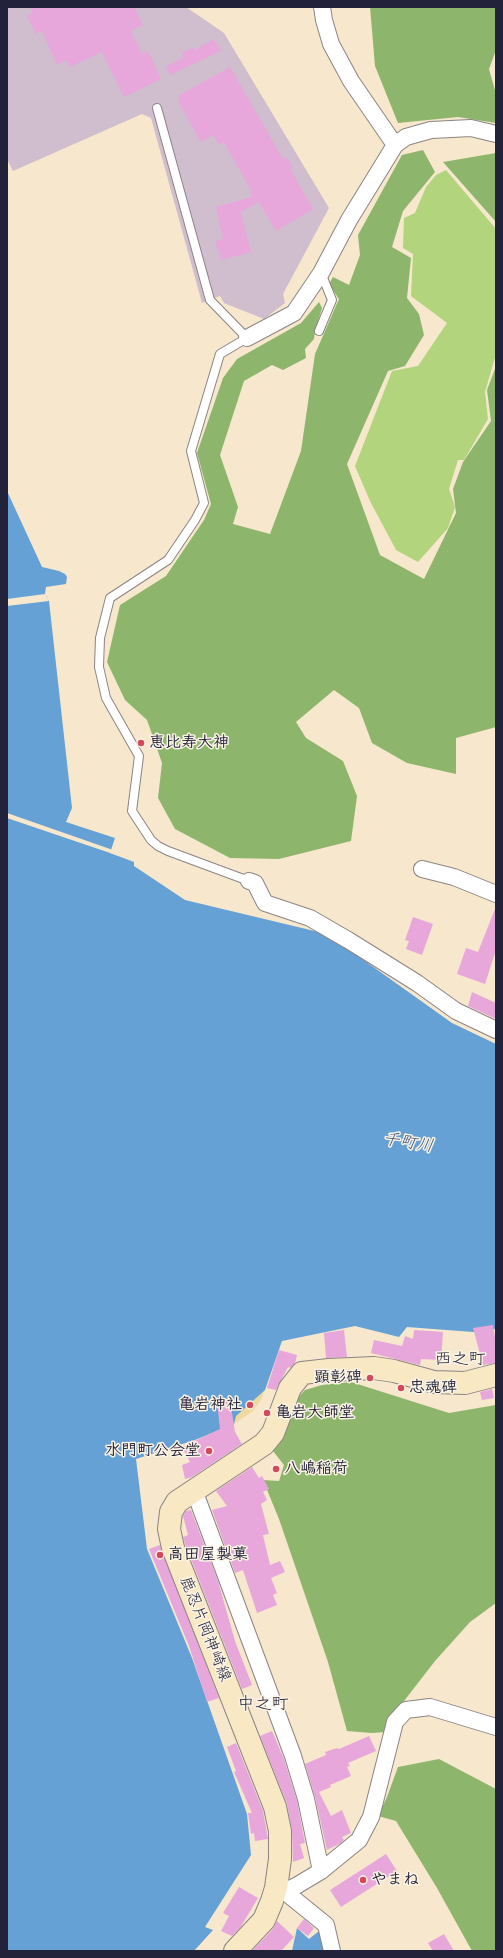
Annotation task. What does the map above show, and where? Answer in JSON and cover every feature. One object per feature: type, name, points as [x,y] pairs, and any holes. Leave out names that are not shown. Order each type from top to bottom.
[{"type":"main road","name":"鹿忍片岡神崎線","points":[[235,1951],[264,1920],[282,1889],[280,1830],[276,1807],[173,1548],[169,1529],[171,1512],[177,1502],[256,1451],[264,1444],[273,1433],[290,1388],[302,1374],[329,1370],[374,1368],[394,1371],[434,1382],[465,1383],[496,1375]]},
{"type":"street","points":[[322,7],[331,44],[351,81],[395,145]]},
{"type":"street","points":[[247,338],[294,313],[321,274],[349,220],[395,145],[406,137],[431,130],[471,128],[496,134]]},
{"type":"street","points":[[422,869],[454,876],[496,894]]},
{"type":"street","points":[[249,881],[256,883],[265,903],[310,918],[348,940],[456,1011],[496,1030]]},
{"type":"street","points":[[194,1490],[293,1756],[306,1799],[321,1872]]},
{"type":"street","points":[[332,1951],[326,1926],[282,1889],[321,1872],[359,1840],[370,1817],[395,1722],[406,1710],[430,1707],[496,1727]]},
{"type":"lane","points":[[157,108],[210,300],[247,338],[220,354],[191,451],[204,503],[195,520],[168,560],[110,598],[100,638],[98,667],[106,698],[140,756],[132,811],[151,840],[158,846],[168,851],[249,881]]},
{"type":"lane","points":[[319,331],[332,300],[321,274]]},
{"type":"shaded area","points":[[7,7],[186,7],[224,33],[329,208],[283,294],[285,303],[264,319],[224,303],[220,296],[202,303],[151,118],[142,114],[13,171],[7,159]]},
{"type":"green space","points":[[370,7],[496,7],[496,50],[489,69],[496,94],[496,123],[458,117],[398,123],[375,66]]},
{"type":"green space","points":[[423,150],[435,172],[403,211],[392,247],[411,258],[407,298],[419,314],[424,335],[405,366],[388,371],[347,464],[380,555],[424,579],[456,513],[453,489],[463,462],[491,421],[487,390],[496,366],[496,727],[456,738],[456,774],[407,763],[372,743],[359,708],[334,690],[296,722],[306,738],[343,761],[357,796],[351,841],[279,859],[230,858],[175,829],[158,798],[162,763],[147,720],[125,700],[107,662],[120,605],[166,576],[204,520],[211,504],[197,453],[223,378],[237,359],[301,323],[319,302],[322,308],[314,339],[305,349],[306,358],[283,370],[272,365],[244,381],[220,455],[238,507],[233,524],[270,534],[301,451],[315,354],[339,299],[329,284],[333,277],[349,285],[360,255],[358,235],[402,155]]},
{"type":"green space","points":[[496,153],[496,222],[443,162]]},
{"type":"green space","points":[[446,170],[496,229],[496,354],[485,392],[488,419],[464,460],[458,460],[449,489],[455,507],[448,528],[418,562],[396,550],[370,501],[355,466],[392,371],[418,366],[447,323],[411,296],[413,254],[403,248],[404,218],[415,213],[426,187],[436,175]]},
{"type":"green space","points":[[351,1382],[449,1413],[496,1405],[496,1603],[470,1622],[435,1661],[387,1723],[386,1732],[372,1733],[347,1731],[328,1662],[279,1519],[263,1480],[279,1481],[284,1465],[273,1451],[289,1407],[305,1390],[322,1385]]},
{"type":"green space","points":[[439,1759],[496,1789],[496,1951],[472,1951],[437,1888],[396,1821],[378,1816],[398,1767]]},
{"type":"sand","points":[[266,1386],[261,1400],[253,1411],[234,1424],[212,1432],[213,1420]]},
{"type":"water","name":"千町川","points":[[7,491],[42,567],[59,571],[67,577],[66,584],[46,587],[45,594],[49,601],[72,808],[66,822],[115,838],[110,853],[134,862],[134,866],[185,900],[327,934],[452,1023],[496,1044],[496,1329],[473,1332],[407,1327],[399,1337],[355,1326],[282,1341],[265,1390],[236,1416],[234,1424],[195,1440],[136,1459],[147,1549],[192,1658],[247,1814],[251,1855],[205,1927],[213,1930],[194,1951],[7,1951]]},
{"type":"water","points":[[297,1928],[309,1939],[319,1931],[324,1951],[292,1951]]},
{"type":"pier","points":[[45,594],[49,601],[7,606],[7,599]]},
{"type":"pier","points":[[7,813],[113,850],[112,852],[120,854],[119,856],[7,818]]},
{"type":"building","points":[[30,7],[134,7],[143,25],[131,31],[142,54],[148,51],[161,79],[124,97],[102,52],[70,67],[67,60],[57,65],[42,31],[36,34],[27,16],[33,13]]},
{"type":"building","points":[[214,39],[221,51],[170,75],[166,67],[184,57],[182,53],[193,47],[195,50]]},
{"type":"building","points":[[230,67],[283,159],[287,157],[293,168],[290,169],[313,209],[276,231],[259,202],[241,212],[251,252],[221,260],[215,241],[223,239],[216,207],[252,197],[250,193],[252,192],[224,142],[219,145],[213,135],[201,142],[178,101],[180,99],[178,96]]},
{"type":"building","points":[[495,909],[496,950],[485,984],[457,974],[466,948],[478,952]]},
{"type":"building","points":[[413,917],[433,924],[422,955],[406,949],[409,941],[405,940]]},
{"type":"building","points":[[472,992],[496,1003],[496,1019],[468,1006]]},
{"type":"building","points":[[493,1325],[496,1344],[496,1363],[483,1365],[473,1328]]},
{"type":"building","points":[[344,1330],[347,1357],[326,1358],[324,1333]]},
{"type":"building","points":[[414,1330],[443,1332],[441,1360],[421,1359],[420,1365],[371,1353],[374,1340],[402,1346],[405,1336],[413,1339]]},
{"type":"building","points":[[279,1350],[297,1355],[295,1364],[290,1368],[288,1367],[276,1390],[267,1388]]},
{"type":"building","points":[[492,1389],[494,1398],[482,1400],[480,1392]]},
{"type":"building","points":[[230,1400],[235,1432],[242,1444],[192,1477],[185,1479],[182,1465],[190,1462],[182,1447],[220,1429],[217,1402]]},
{"type":"building","points":[[252,1467],[259,1478],[262,1476],[269,1489],[263,1492],[267,1500],[261,1504],[269,1534],[263,1535],[270,1565],[280,1561],[285,1572],[271,1578],[277,1593],[273,1595],[277,1605],[257,1613],[243,1570],[235,1573],[212,1510],[227,1506],[216,1491]]},
{"type":"building","points":[[191,1510],[218,1581],[235,1641],[252,1685],[242,1689],[183,1537],[188,1535],[183,1516],[186,1511]]},
{"type":"building","points":[[160,1545],[219,1698],[207,1702],[189,1646],[149,1549]]},
{"type":"building","points":[[272,1731],[284,1759],[297,1801],[305,1843],[300,1844],[304,1858],[293,1862],[292,1831],[287,1804],[260,1736]]},
{"type":"building","points":[[369,1736],[376,1751],[348,1763],[350,1766],[347,1767],[351,1776],[330,1785],[331,1787],[319,1792],[331,1816],[342,1810],[351,1833],[342,1837],[344,1840],[341,1843],[327,1850],[315,1797],[305,1764],[326,1755],[325,1752],[337,1748],[339,1749]]},
{"type":"building","points":[[236,1743],[263,1811],[268,1839],[255,1841],[254,1833],[251,1834],[248,1813],[252,1813],[234,1772],[236,1771],[227,1747]]},
{"type":"building","name":"やまね","points":[[386,1854],[397,1871],[341,1907],[330,1890]]},
{"type":"building","points":[[239,1887],[258,1898],[240,1928],[232,1936],[221,1931],[229,1916],[223,1913]]},
{"type":"building","points":[[304,1919],[314,1928],[308,1936],[297,1928]]},
{"type":"building","points":[[277,1921],[294,1937],[281,1951],[252,1951],[273,1929]]},
{"type":"building","points":[[444,1934],[454,1951],[433,1951],[428,1943]]},
{"type":"place","name":"恵比寿大神","points":[[141,743]]},
{"type":"place","name":"顕彰碑","points":[[370,1378]]},
{"type":"place","name":"忠魂碑","points":[[401,1388]]},
{"type":"place","name":"亀岩神社","points":[[250,1405]]},
{"type":"place","name":"亀岩大師堂","points":[[267,1413]]},
{"type":"place","name":"水門町公会堂","points":[[209,1451]]},
{"type":"place","name":"八嶋稲荷","points":[[276,1469]]},
{"type":"place","name":"高田屋製菓","points":[[160,1555]]},
{"type":"place","name":"やまね","points":[[363,1880]]},
{"type":"district","name":"西之町","points":[[460,1360]]},
{"type":"district","name":"中之町","points":[[263,1705]]}]
